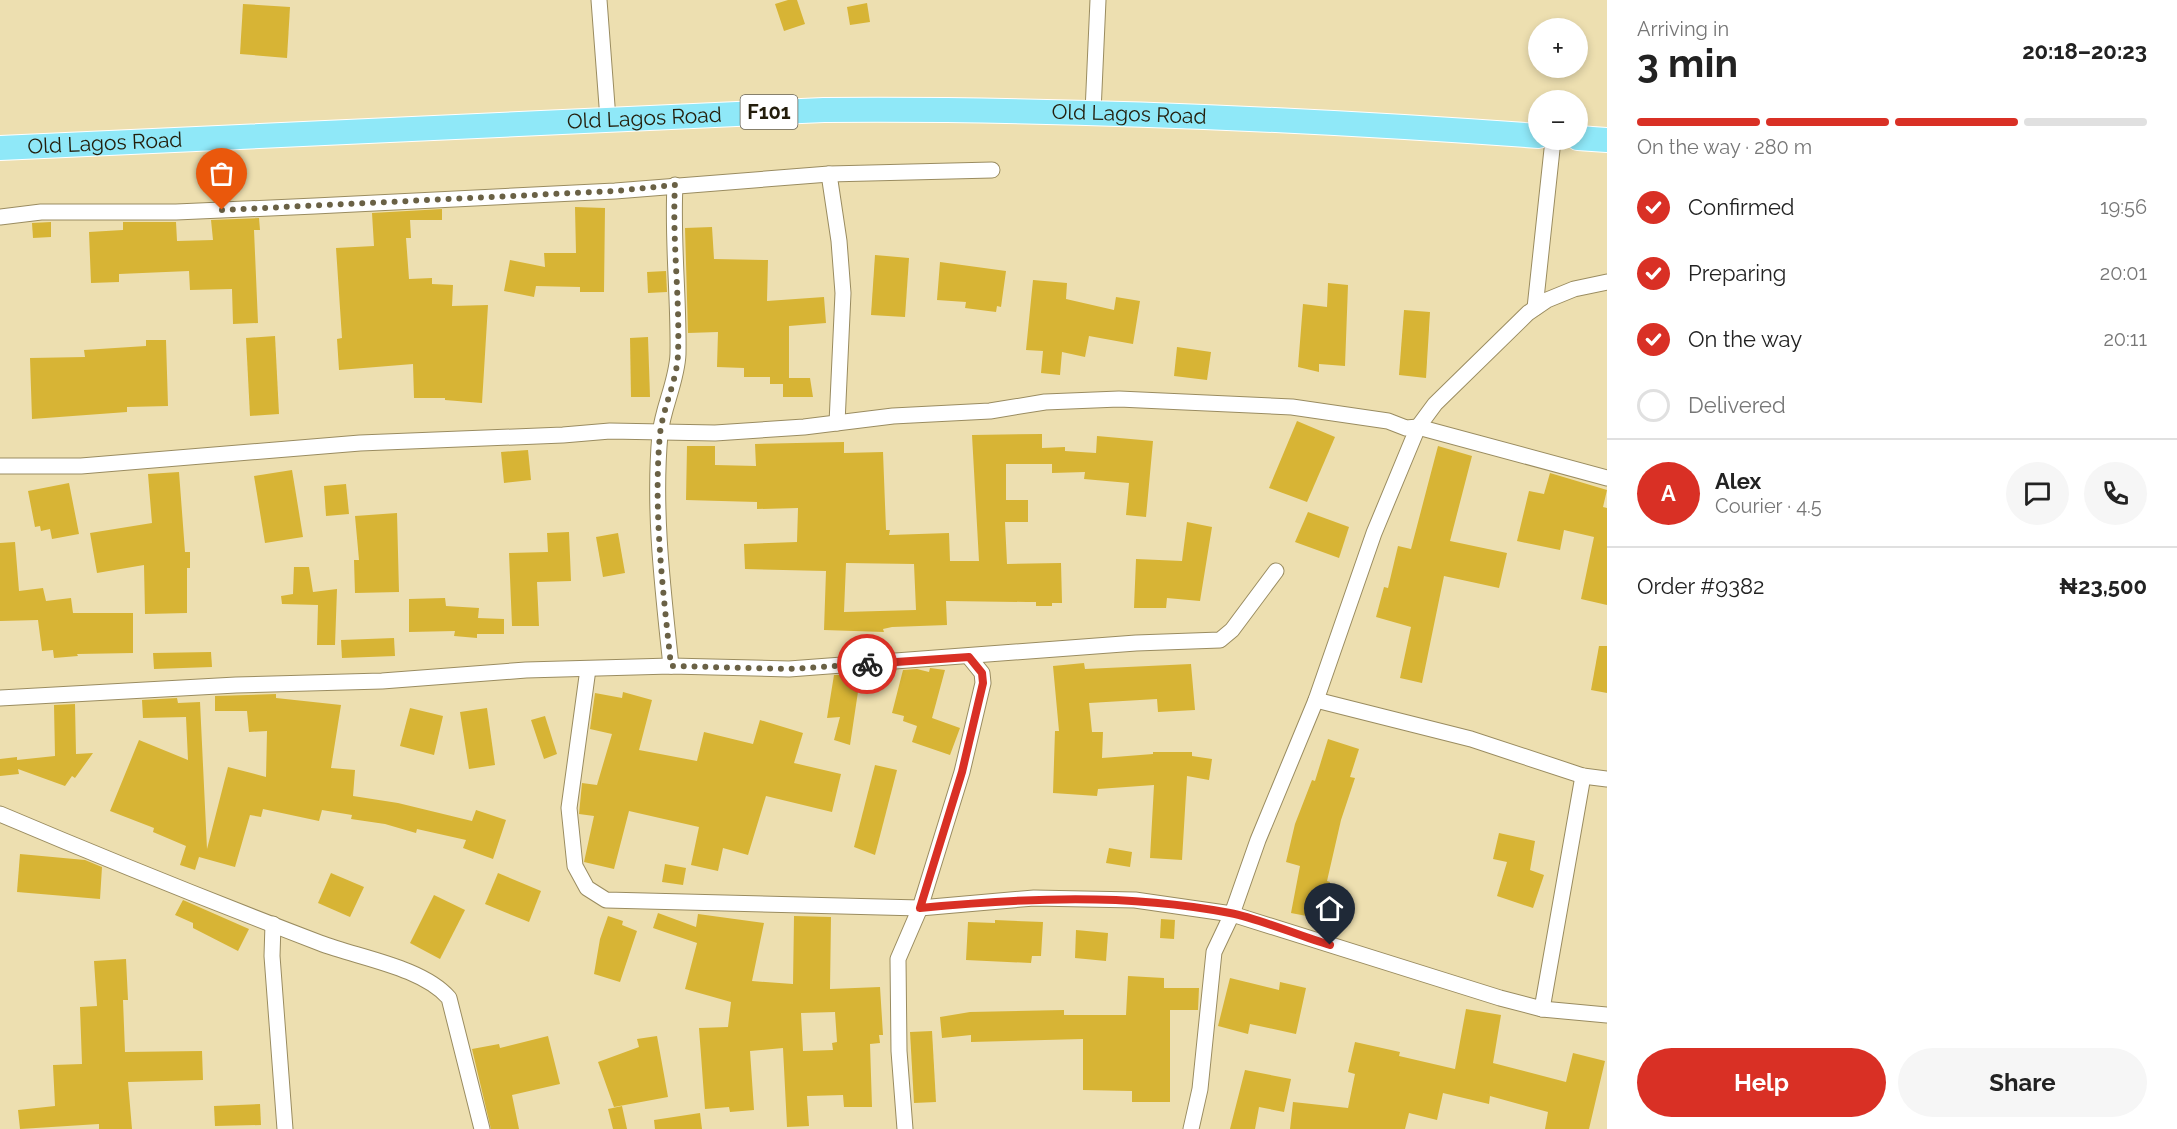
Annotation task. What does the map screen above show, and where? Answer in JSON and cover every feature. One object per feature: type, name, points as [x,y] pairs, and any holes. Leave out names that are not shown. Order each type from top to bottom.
[{"type":"main road","name":"Old Lagos Road","points":[[0,148],[824,110],[1221,115],[1528,134]]},
{"type":"main road","points":[[1588,139],[1607,140]]},
{"type":"street","points":[[599,0],[608,119]]},
{"type":"street","points":[[1093,112],[1098,0]]},
{"type":"street","points":[[1536,308],[1552,150]]},
{"type":"street","points":[[0,217],[41,212],[176,212],[303,207],[615,191],[829,174],[992,170]]},
{"type":"street","points":[[829,174],[839,241],[843,293],[837,423]]},
{"type":"street","points":[[671,666],[662,580],[658,497],[660,433],[678,358],[673,226],[675,185]]},
{"type":"street","points":[[1191,1129],[1205,1049],[1214,952],[1232,914],[1258,840],[1316,700],[1374,533],[1418,427],[1435,404],[1481,357],[1536,308],[1547,300],[1574,289],[1607,282]]},
{"type":"street","points":[[0,466],[81,466],[360,443],[562,435],[610,430],[715,433],[893,416],[990,411],[1045,402],[1119,399],[1292,407],[1388,421],[1406,429],[1418,427],[1607,478]]},
{"type":"street","points":[[0,698],[588,669],[671,666],[789,669],[1136,643],[1220,640],[1232,630],[1276,571]]},
{"type":"street","points":[[905,1129],[899,1051],[898,958],[920,908],[962,772],[983,683],[982,673],[969,657]]},
{"type":"street","points":[[588,669],[569,808],[575,866],[587,888],[606,900],[762,902],[920,908],[1034,898],[1135,900],[1232,914],[1286,933],[1542,1009],[1607,1015]]},
{"type":"street","points":[[1316,700],[1471,739],[1583,776],[1607,779]]},
{"type":"street","points":[[1542,1009],[1583,776]]},
{"type":"street","points":[[0,814],[322,944],[418,976],[439,987],[449,998],[482,1129]]},
{"type":"street","points":[[273,924],[272,956],[285,1129]]},
{"type":"building","points":[[797,0],[805,24],[784,31],[775,4]]},
{"type":"building","points":[[867,3],[870,22],[850,25],[847,7]]},
{"type":"building","points":[[243,4],[290,7],[287,58],[240,54]]},
{"type":"building","points":[[575,207],[605,208],[604,292],[580,292],[580,287],[536,286],[534,297],[504,291],[510,260],[545,267],[544,253],[576,253]]},
{"type":"building","points":[[442,209],[442,220],[410,220],[411,238],[406,238],[409,279],[432,278],[432,284],[453,285],[452,306],[488,305],[482,403],[445,400],[445,398],[414,398],[413,364],[339,370],[337,339],[342,338],[336,248],[374,246],[372,213]]},
{"type":"building","points":[[259,218],[260,230],[254,230],[258,323],[233,324],[232,289],[190,290],[189,271],[119,274],[119,282],[91,283],[89,232],[123,230],[123,222],[176,222],[177,241],[213,240],[211,220]]},
{"type":"building","points":[[51,222],[51,237],[33,238],[32,223]]},
{"type":"building","points":[[712,227],[714,259],[768,260],[767,301],[824,297],[826,323],[789,326],[789,378],[810,378],[813,397],[783,397],[783,384],[770,384],[770,377],[744,377],[744,368],[717,367],[718,332],[688,333],[685,228]]},
{"type":"building","points":[[875,255],[909,258],[905,317],[871,315]]},
{"type":"building","points":[[940,262],[1006,271],[1001,307],[997,306],[996,312],[965,308],[966,302],[937,300]]},
{"type":"building","points":[[666,271],[667,292],[648,293],[647,272]]},
{"type":"building","points":[[1033,280],[1067,283],[1066,299],[1114,310],[1116,297],[1140,301],[1133,344],[1089,336],[1085,357],[1062,352],[1060,375],[1041,373],[1043,351],[1026,350]]},
{"type":"building","points":[[1328,283],[1348,285],[1345,366],[1319,364],[1319,372],[1298,367],[1303,304],[1327,307]]},
{"type":"building","points":[[1404,310],[1430,312],[1426,378],[1399,375]]},
{"type":"building","points":[[275,336],[279,414],[250,416],[246,338]]},
{"type":"building","points":[[648,337],[650,397],[631,397],[630,338]]},
{"type":"building","points":[[146,340],[166,340],[168,406],[127,407],[127,412],[32,419],[30,358],[85,357],[84,350],[146,346]]},
{"type":"building","points":[[1177,347],[1211,352],[1207,380],[1174,376]]},
{"type":"building","points":[[1297,421],[1335,437],[1307,502],[1269,488]]},
{"type":"building","points":[[1042,434],[1042,448],[1065,447],[1065,451],[1096,453],[1097,436],[1153,441],[1146,517],[1126,515],[1129,483],[1084,479],[1085,472],[1052,473],[1052,464],[1006,464],[1006,500],[1028,500],[1028,522],[1005,522],[1007,564],[1061,563],[1062,603],[1052,603],[1052,606],[1036,606],[1036,602],[946,601],[947,625],[892,627],[883,629],[884,632],[824,630],[826,571],[745,569],[744,544],[797,542],[798,508],[757,509],[757,502],[686,500],[687,446],[715,446],[715,465],[756,466],[755,444],[844,442],[844,453],[883,452],[886,530],[890,530],[889,535],[949,533],[950,561],[979,561],[972,435]],"holes":[[[846,563],[914,564],[916,610],[844,612]]]},
{"type":"building","points":[[1438,446],[1472,456],[1450,541],[1507,553],[1499,588],[1444,576],[1422,683],[1400,678],[1411,627],[1376,617],[1384,587],[1388,588],[1398,546],[1411,549]]},
{"type":"building","points":[[528,450],[531,480],[504,483],[501,452]]},
{"type":"building","points":[[292,470],[303,537],[265,543],[254,476]]},
{"type":"building","points":[[179,472],[185,552],[190,552],[190,568],[187,568],[187,613],[145,614],[144,565],[97,573],[90,533],[152,523],[148,474]]},
{"type":"building","points":[[1550,473],[1607,490],[1603,507],[1607,508],[1607,605],[1581,599],[1594,537],[1564,530],[1560,550],[1517,541],[1529,491],[1544,494]]},
{"type":"building","points":[[69,483],[79,534],[52,539],[50,529],[41,531],[40,526],[35,527],[28,491]]},
{"type":"building","points":[[346,484],[349,514],[326,516],[324,486]]},
{"type":"building","points":[[1308,512],[1349,527],[1339,558],[1295,542]]},
{"type":"building","points":[[397,513],[399,592],[355,593],[354,560],[359,560],[355,516]]},
{"type":"building","points":[[1187,522],[1212,527],[1200,601],[1167,598],[1166,608],[1134,608],[1136,559],[1182,561]]},
{"type":"building","points":[[569,532],[571,581],[537,582],[539,626],[512,626],[509,553],[548,552],[547,533]]},
{"type":"building","points":[[618,533],[625,573],[603,577],[596,537]]},
{"type":"building","points":[[15,542],[19,591],[43,588],[46,601],[71,598],[73,613],[133,613],[133,653],[77,654],[78,656],[54,658],[53,650],[42,651],[38,620],[0,621],[0,543]]},
{"type":"building","points":[[294,567],[309,567],[313,592],[337,589],[335,645],[317,645],[318,605],[282,604],[281,596],[293,594]]},
{"type":"building","points":[[445,598],[446,606],[479,608],[478,618],[504,619],[504,634],[477,634],[477,638],[454,636],[455,631],[409,632],[409,599]]},
{"type":"building","points":[[394,638],[395,656],[342,658],[341,640]]},
{"type":"building","points":[[1599,646],[1607,646],[1607,693],[1591,690]]},
{"type":"building","points":[[211,652],[212,667],[154,669],[153,653]]},
{"type":"building","points":[[1084,663],[1085,669],[1191,664],[1195,710],[1158,712],[1157,699],[1089,703],[1092,732],[1103,732],[1102,758],[1153,754],[1153,752],[1192,752],[1192,756],[1212,759],[1209,780],[1187,776],[1182,860],[1150,858],[1154,785],[1098,789],[1097,796],[1053,793],[1055,731],[1059,731],[1053,666]]},
{"type":"building","points":[[930,668],[945,670],[932,718],[960,728],[950,755],[912,742],[917,726],[903,721],[904,716],[892,713],[903,670],[917,669],[929,672]]},
{"type":"building","points":[[834,675],[850,675],[849,684],[859,685],[850,745],[834,740],[840,717],[827,718]]},
{"type":"building","points":[[623,692],[652,700],[639,750],[697,761],[704,732],[753,744],[760,720],[803,733],[794,763],[841,774],[832,812],[766,796],[748,855],[723,848],[718,871],[691,865],[699,827],[629,811],[614,869],[584,862],[594,816],[579,814],[582,783],[597,785],[612,734],[590,729],[595,693],[622,698]]},
{"type":"building","points":[[276,694],[276,698],[341,705],[331,768],[355,770],[353,796],[398,803],[472,821],[476,810],[506,820],[493,859],[463,848],[466,840],[417,829],[416,833],[385,824],[351,819],[352,815],[322,810],[319,821],[263,809],[261,817],[250,815],[235,867],[199,857],[195,870],[180,865],[186,846],[153,832],[154,828],[110,811],[139,740],[188,760],[186,717],[143,718],[142,700],[177,698],[178,703],[200,702],[207,849],[228,767],[266,777],[267,731],[249,732],[247,711],[215,711],[215,696]]},
{"type":"building","points":[[75,704],[76,754],[93,753],[75,778],[72,776],[65,786],[18,769],[19,774],[0,776],[0,759],[17,757],[17,760],[55,756],[54,705]]},
{"type":"building","points":[[410,708],[443,716],[434,755],[400,746]]},
{"type":"building","points":[[487,708],[495,765],[469,769],[460,712]]},
{"type":"building","points":[[545,716],[557,754],[544,759],[531,720]]},
{"type":"building","points":[[1328,739],[1359,749],[1350,777],[1355,778],[1341,820],[1327,881],[1330,882],[1322,919],[1291,913],[1300,866],[1286,862],[1295,824],[1312,780],[1315,781]]},
{"type":"building","points":[[875,765],[897,770],[875,855],[854,847]]},
{"type":"building","points":[[1499,833],[1535,841],[1530,870],[1544,875],[1533,908],[1497,896],[1507,862],[1493,859]]},
{"type":"building","points":[[1109,848],[1132,852],[1130,867],[1106,863]]},
{"type":"building","points":[[20,854],[85,860],[102,867],[100,899],[17,892]]},
{"type":"building","points":[[665,864],[686,868],[683,885],[662,882]]},
{"type":"building","points":[[331,873],[364,887],[350,917],[318,903]]},
{"type":"building","points":[[498,873],[541,891],[529,922],[485,904]]},
{"type":"building","points":[[434,895],[465,910],[440,959],[410,943]]},
{"type":"building","points":[[183,900],[249,929],[238,951],[193,928],[193,923],[175,915]]},
{"type":"building","points":[[658,913],[696,927],[698,914],[764,923],[752,981],[793,984],[794,916],[831,917],[830,989],[880,987],[883,1035],[879,1035],[880,1043],[870,1044],[872,1107],[844,1107],[843,1095],[807,1096],[809,1126],[787,1127],[783,1048],[750,1051],[754,1110],[730,1112],[729,1107],[705,1109],[699,1028],[728,1027],[731,1002],[685,989],[697,943],[653,928]],"holes":[[[835,1012],[837,1042],[832,1043],[833,1050],[803,1051],[801,1013]]]},
{"type":"building","points":[[608,916],[623,921],[622,925],[637,931],[620,982],[594,974],[600,939]]},
{"type":"building","points":[[1161,919],[1175,920],[1174,939],[1160,938]]},
{"type":"building","points":[[995,920],[1043,922],[1041,956],[1032,956],[1031,963],[966,960],[968,922],[995,923]]},
{"type":"building","points":[[1076,930],[1108,933],[1106,961],[1075,958]]},
{"type":"building","points":[[126,959],[128,1000],[123,1000],[125,1052],[202,1051],[203,1080],[128,1082],[132,1129],[99,1129],[99,1124],[20,1129],[18,1110],[55,1106],[53,1065],[82,1064],[80,1007],[97,1006],[94,961]]},
{"type":"building","points":[[1128,976],[1164,978],[1164,988],[1199,988],[1198,1010],[1170,1010],[1170,1102],[1132,1102],[1132,1091],[1083,1090],[1083,1039],[971,1042],[971,1035],[942,1038],[940,1017],[970,1012],[1064,1010],[1064,1015],[1126,1015]]},
{"type":"building","points":[[1230,978],[1279,990],[1280,982],[1306,988],[1296,1034],[1250,1024],[1248,1034],[1218,1026]]},
{"type":"building","points":[[1466,1009],[1501,1015],[1493,1063],[1566,1082],[1573,1053],[1605,1061],[1589,1129],[1545,1129],[1548,1112],[1490,1096],[1489,1104],[1443,1093],[1437,1120],[1409,1113],[1405,1129],[1290,1129],[1293,1102],[1348,1108],[1355,1074],[1348,1072],[1355,1042],[1400,1052],[1399,1056],[1455,1069]]},
{"type":"building","points":[[932,1031],[936,1102],[914,1103],[910,1032]]},
{"type":"building","points":[[548,1036],[560,1084],[512,1095],[519,1129],[491,1129],[472,1049],[499,1044],[500,1048]]},
{"type":"building","points":[[657,1036],[668,1097],[614,1107],[598,1062],[639,1047],[637,1039]]},
{"type":"building","points":[[1245,1070],[1291,1079],[1284,1112],[1259,1107],[1255,1129],[1230,1129]]},
{"type":"building","points":[[260,1104],[261,1125],[215,1126],[214,1106]]},
{"type":"building","points":[[622,1106],[627,1129],[613,1129],[608,1109]]},
{"type":"building","points":[[700,1113],[702,1129],[655,1129],[654,1120]]},
{"type":"way so far","points":[[222,210],[615,191],[675,185],[673,226],[678,358],[660,433],[658,497],[662,580],[671,666],[789,669],[867,664]]},
{"type":"route","points":[[867,664],[969,657],[982,673],[983,683],[962,772],[920,908],[1034,898],[1135,900],[1232,914],[1286,933],[1330,945]]}]
